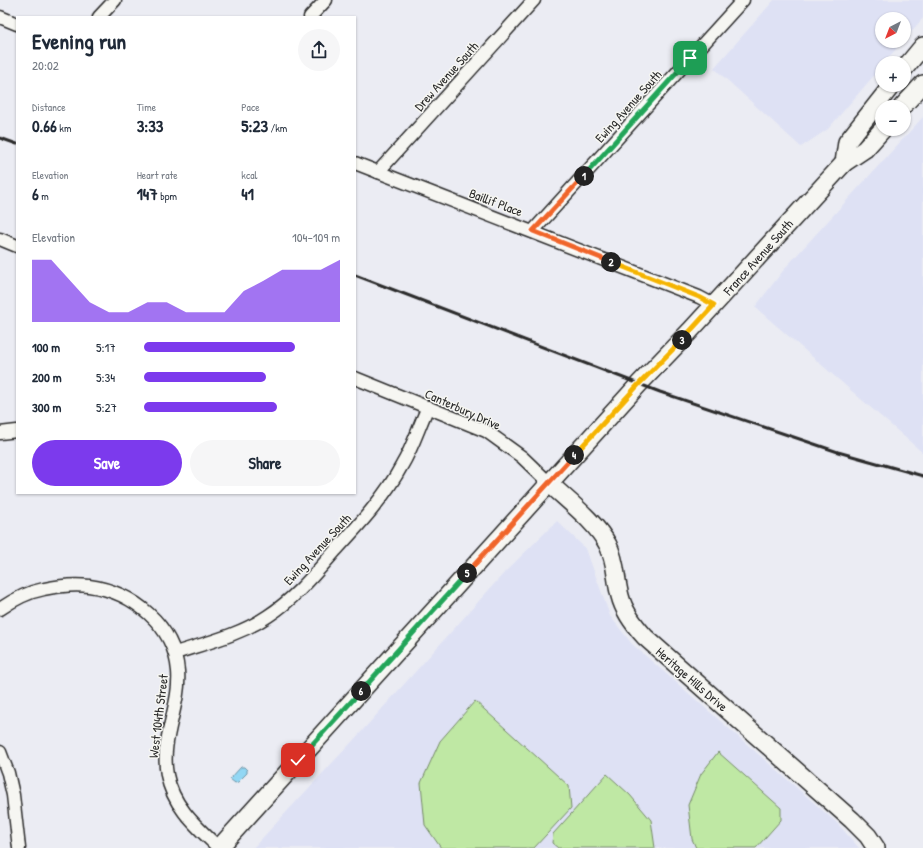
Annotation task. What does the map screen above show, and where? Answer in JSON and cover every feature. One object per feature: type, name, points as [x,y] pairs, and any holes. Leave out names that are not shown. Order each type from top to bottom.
[{"type":"main road","points":[[911,61],[923,46]]},
{"type":"main road","points":[[908,100],[923,84]]},
{"type":"main road","points":[[844,163],[847,142],[886,92]]},
{"type":"main road","name":"France Avenue South","points":[[219,848],[639,384],[714,305],[844,163],[865,149],[877,136]]},
{"type":"main road","name":"Heritage Hills Drive","points":[[549,483],[600,531],[615,563],[620,596],[626,612],[634,625],[645,637],[852,820],[868,836],[876,848]]},
{"type":"street","points":[[100,16],[115,0]]},
{"type":"street","points":[[311,16],[326,0]]},
{"type":"street","name":"Drew Avenue South","points":[[378,172],[534,0]]},
{"type":"street","name":"Ewing Avenue South","points":[[533,231],[743,0]]},
{"type":"street","points":[[0,17],[16,24]]},
{"type":"street","name":"Baillif Place","points":[[356,163],[533,231],[699,297],[714,305]]},
{"type":"street","points":[[0,239],[16,246]]},
{"type":"street","name":"Canterbury Drive","points":[[356,378],[486,431],[522,457],[549,483]]},
{"type":"street","name":"Ewing Avenue South","points":[[175,654],[247,628],[286,603],[303,587],[360,524],[383,495],[403,465],[428,407]]},
{"type":"street","points":[[0,433],[16,431]]},
{"type":"street","name":"West 104th Street","points":[[0,609],[25,595],[43,589],[66,585],[89,586],[112,592],[133,601],[154,618],[166,633],[175,654],[178,672],[177,692],[167,738],[165,758],[167,777],[183,812],[219,848]]},
{"type":"street","points":[[0,752],[8,773],[13,795],[20,848]]},
{"type":"shaded area","points":[[774,0],[923,0],[923,18],[911,32],[911,12],[875,12],[875,48],[897,48],[890,56],[875,56],[875,74],[828,129],[801,147],[714,68]]},
{"type":"shaded area","points":[[923,117],[923,453],[755,307],[786,267],[906,136],[911,136],[911,130]]},
{"type":"shaded area","points":[[557,521],[586,549],[610,616],[632,644],[837,823],[859,848],[253,848],[362,731],[505,572]]},
{"type":"green space","points":[[475,701],[569,786],[571,808],[534,848],[441,848],[425,825],[421,783],[440,741]]},
{"type":"green space","points":[[718,752],[781,808],[781,820],[756,848],[696,848],[692,839],[688,805],[701,774]]},
{"type":"green space","points":[[607,774],[630,795],[651,820],[655,848],[558,848],[552,843],[553,834]]},
{"type":"water","points":[[241,767],[244,767],[247,770],[247,773],[235,783],[230,779]]},
{"type":"railway","points":[[0,138],[16,144]]},
{"type":"railway","points":[[356,275],[660,392],[838,452],[923,476]]},
{"type":"route","points":[[298,760],[639,384],[714,305],[699,297],[533,231],[690,58]]}]
